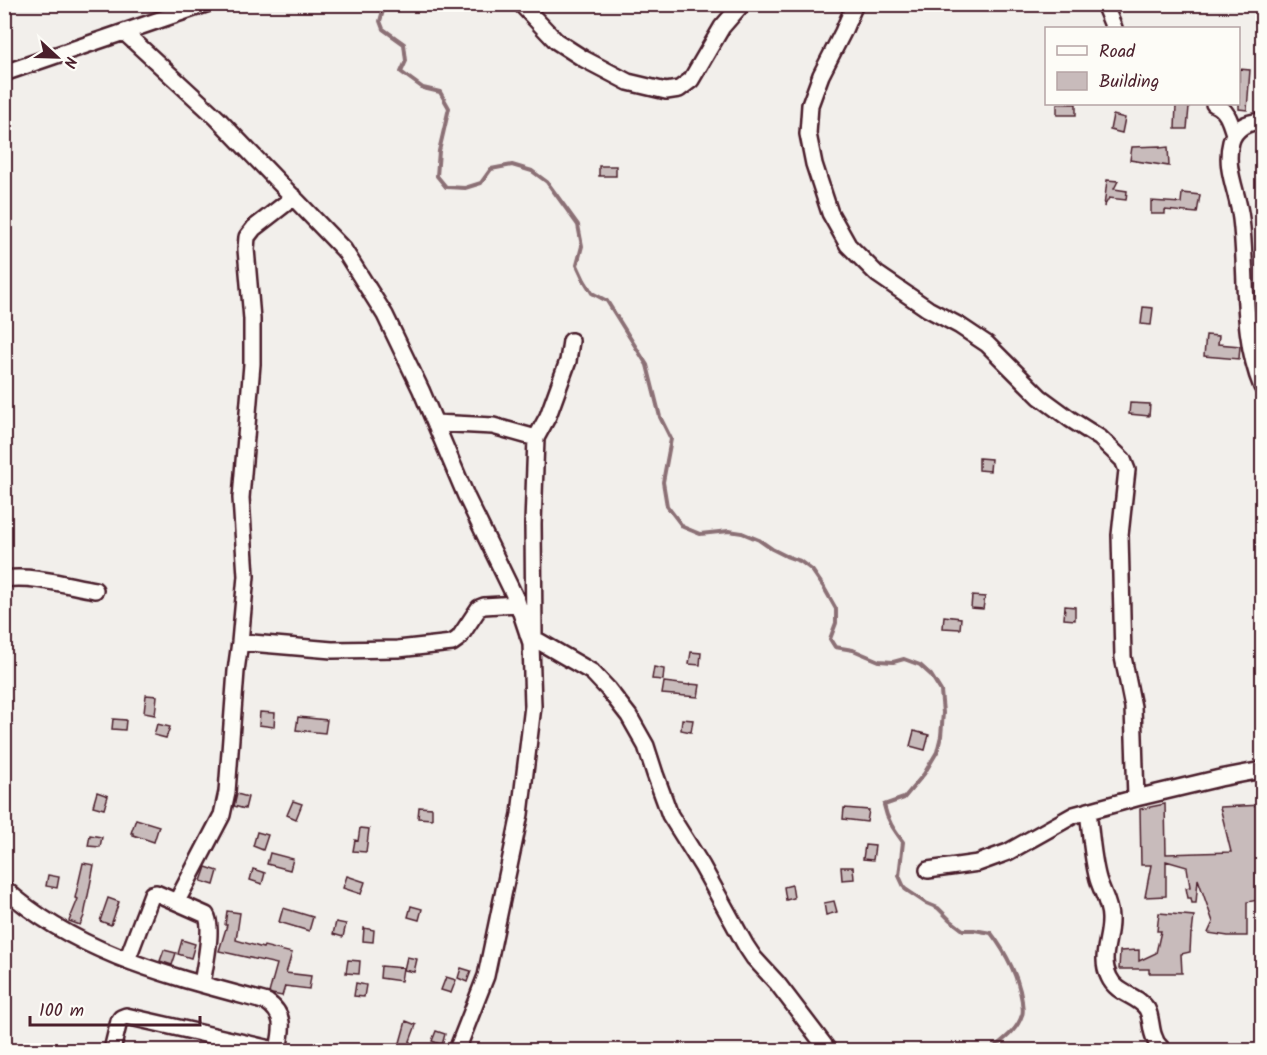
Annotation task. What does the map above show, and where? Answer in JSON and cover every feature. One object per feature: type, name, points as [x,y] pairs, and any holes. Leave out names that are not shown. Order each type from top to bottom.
[{"type":"street","points":[[4,74],[206,4]]},
{"type":"street","points":[[521,4],[556,41],[584,59],[628,82],[666,91],[680,89],[691,80],[722,27],[742,4]]},
{"type":"street","points":[[855,4],[821,75],[810,105],[808,134],[814,164],[830,213],[848,245],[878,274],[928,309],[987,344],[1040,397],[1100,438],[1123,460],[1127,470],[1120,535],[1123,657],[1133,707],[1136,798]]},
{"type":"street","points":[[1104,4],[1114,27]]},
{"type":"street","points":[[125,33],[217,118],[344,250],[385,315],[421,390],[466,496],[518,604],[531,637],[592,672],[630,716],[646,746],[670,814],[746,946],[828,1050]]},
{"type":"street","points":[[1218,105],[1227,113],[1234,134]]},
{"type":"street","points":[[1263,121],[1252,122],[1240,127],[1234,134],[1228,164],[1241,217],[1250,342],[1257,375],[1263,387]]},
{"type":"street","points":[[177,902],[222,815],[227,792],[246,576],[241,498],[252,364],[252,319],[246,249],[248,237],[254,228],[294,197]]},
{"type":"street","points":[[457,1050],[486,976],[520,814],[533,706],[531,637],[536,438],[548,416],[568,361],[571,341]]},
{"type":"street","points":[[435,423],[494,426],[536,438]]},
{"type":"street","points":[[4,579],[36,579],[95,590]]},
{"type":"street","points":[[240,642],[332,650],[398,649],[452,643],[459,638],[479,608],[518,604]]},
{"type":"street","points":[[928,870],[978,863],[1008,852],[1074,815],[1220,778],[1263,770]]},
{"type":"street","points":[[1088,811],[1094,861],[1110,917],[1104,966],[1109,979],[1117,988],[1143,1004],[1148,1010],[1154,1039],[1163,1050]]},
{"type":"street","points":[[4,888],[37,915],[80,940],[166,975],[267,1002],[280,1015],[282,1030],[277,1050],[126,1016],[118,1022],[112,1050]]},
{"type":"street","points":[[127,960],[152,894],[156,892],[206,915],[209,919],[210,929],[202,984]]},
{"type":"building","points":[[1240,69],[1250,70],[1247,110],[1239,109]]},
{"type":"building","points":[[1057,105],[1076,105],[1076,115],[1057,115]]},
{"type":"building","points":[[1176,105],[1189,107],[1187,129],[1175,129]]},
{"type":"building","points":[[1113,115],[1125,118],[1122,133],[1110,130]]},
{"type":"building","points":[[1160,146],[1160,148],[1168,147],[1169,166],[1130,160],[1132,147]]},
{"type":"building","points":[[599,166],[616,166],[616,176],[599,176]]},
{"type":"building","points":[[1107,180],[1118,181],[1114,189],[1127,191],[1126,200],[1109,198],[1104,207]]},
{"type":"building","points":[[1182,193],[1200,195],[1197,213],[1165,210],[1165,214],[1151,214],[1151,201],[1181,203]]},
{"type":"building","points":[[1143,307],[1153,308],[1151,325],[1141,324]]},
{"type":"building","points":[[1206,335],[1219,336],[1218,344],[1240,346],[1239,359],[1204,356]]},
{"type":"building","points":[[1130,403],[1150,404],[1149,416],[1129,414]]},
{"type":"building","points":[[979,458],[991,459],[990,471],[979,470]]},
{"type":"building","points":[[972,596],[985,597],[983,609],[971,608]]},
{"type":"building","points":[[1065,606],[1075,607],[1075,620],[1064,619]]},
{"type":"building","points":[[944,616],[961,618],[960,629],[943,628]]},
{"type":"building","points":[[691,652],[701,653],[700,665],[689,664]]},
{"type":"building","points":[[654,667],[664,669],[663,680],[652,679]]},
{"type":"building","points":[[664,682],[700,685],[698,697],[662,694]]},
{"type":"building","points":[[146,695],[157,696],[155,715],[144,713]]},
{"type":"building","points":[[260,712],[275,713],[274,727],[259,725]]},
{"type":"building","points":[[298,717],[327,720],[325,733],[296,730]]},
{"type":"building","points":[[113,719],[126,720],[125,730],[112,729]]},
{"type":"building","points":[[682,719],[693,720],[691,732],[681,730]]},
{"type":"building","points":[[157,724],[170,727],[166,738],[154,735]]},
{"type":"building","points":[[914,731],[929,735],[925,750],[910,746]]},
{"type":"building","points":[[97,792],[108,796],[104,809],[93,806]]},
{"type":"building","points":[[237,794],[248,797],[245,809],[234,806]]},
{"type":"building","points":[[293,801],[302,804],[296,819],[287,815]]},
{"type":"building","points":[[1165,804],[1166,854],[1231,852],[1220,807],[1263,805],[1263,899],[1247,902],[1247,936],[1208,933],[1213,922],[1198,879],[1196,903],[1192,903],[1191,898],[1188,898],[1186,888],[1190,887],[1187,867],[1166,861],[1166,896],[1145,897],[1151,865],[1141,865],[1140,809]]},
{"type":"building","points":[[419,807],[432,808],[432,819],[418,818]]},
{"type":"building","points":[[844,808],[869,810],[867,822],[843,819]]},
{"type":"building","points":[[136,819],[159,826],[154,842],[131,833]]},
{"type":"building","points":[[360,828],[369,829],[366,852],[353,851],[355,840],[358,841]]},
{"type":"building","points":[[257,832],[268,835],[263,850],[253,846]]},
{"type":"building","points":[[90,835],[102,837],[100,847],[88,846]]},
{"type":"building","points":[[865,845],[875,846],[873,860],[863,859]]},
{"type":"building","points":[[270,853],[293,859],[290,870],[267,864]]},
{"type":"building","points":[[83,863],[94,865],[84,916],[80,925],[69,921],[78,899],[75,898]]},
{"type":"building","points":[[206,867],[218,871],[214,885],[201,881]]},
{"type":"building","points":[[841,867],[853,867],[854,879],[842,880]]},
{"type":"building","points":[[253,869],[265,873],[262,884],[250,880]]},
{"type":"building","points":[[48,875],[59,877],[57,888],[46,886]]},
{"type":"building","points":[[347,876],[365,882],[361,894],[343,888]]},
{"type":"building","points":[[792,885],[794,898],[786,900],[784,887]]},
{"type":"building","points":[[108,898],[119,902],[111,925],[100,921]]},
{"type":"building","points":[[834,901],[837,912],[826,915],[824,903]]},
{"type":"building","points":[[411,906],[422,909],[419,920],[408,917]]},
{"type":"building","points":[[283,908],[313,917],[309,931],[279,922]]},
{"type":"building","points":[[227,911],[240,913],[236,940],[292,953],[286,973],[311,976],[309,989],[285,986],[282,996],[269,993],[277,964],[219,951],[227,925],[225,925]]},
{"type":"building","points":[[1159,913],[1194,916],[1190,952],[1181,954],[1182,973],[1149,973],[1149,969],[1119,969],[1120,951],[1139,950],[1139,961],[1156,953],[1161,931],[1157,931]]},
{"type":"building","points":[[336,922],[346,924],[343,937],[333,934]]},
{"type":"building","points":[[364,928],[374,930],[373,942],[363,941]]},
{"type":"building","points":[[182,940],[195,944],[191,958],[178,954]]},
{"type":"building","points":[[164,950],[176,953],[172,965],[160,961]]},
{"type":"building","points":[[407,957],[417,959],[414,972],[404,970]]},
{"type":"building","points":[[348,960],[360,961],[359,974],[346,973]]},
{"type":"building","points":[[381,966],[403,968],[401,981],[380,978]]},
{"type":"building","points":[[461,968],[471,971],[467,982],[458,978]]},
{"type":"building","points":[[446,977],[456,980],[451,993],[441,990]]},
{"type":"building","points":[[356,983],[366,985],[364,997],[354,996]]},
{"type":"building","points":[[406,1021],[416,1025],[408,1050],[398,1050]]},
{"type":"building","points":[[436,1031],[445,1034],[442,1045],[432,1041]]},
{"type":"waterway","points":[[385,4],[380,21],[383,29],[404,44],[406,61],[401,72],[423,88],[440,92],[449,108],[439,151],[437,176],[446,187],[465,188],[481,183],[491,169],[512,165],[532,171],[547,182],[578,225],[582,246],[577,265],[584,280],[592,293],[607,301],[647,365],[660,417],[671,439],[663,482],[667,506],[683,527],[700,534],[729,531],[742,533],[800,561],[812,570],[836,609],[836,623],[830,639],[835,647],[853,650],[879,661],[893,662],[904,659],[920,665],[931,675],[941,691],[943,713],[937,752],[924,774],[904,798],[884,805],[891,825],[903,842],[899,876],[905,889],[938,908],[963,930],[991,933],[1011,965],[1018,982],[1023,1013],[1013,1030],[991,1050]]}]
